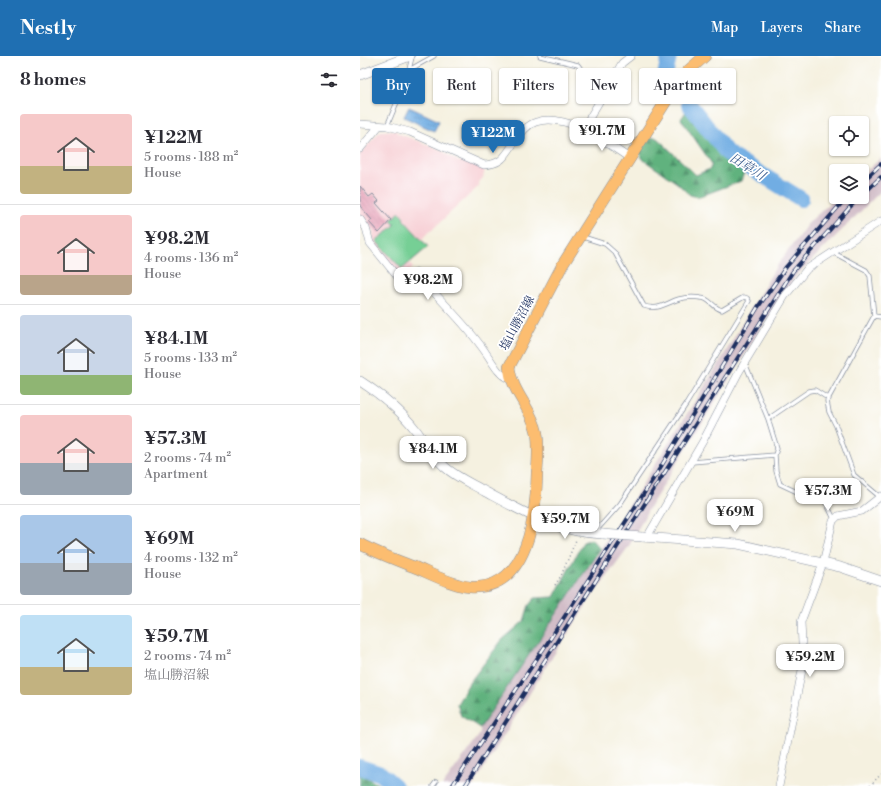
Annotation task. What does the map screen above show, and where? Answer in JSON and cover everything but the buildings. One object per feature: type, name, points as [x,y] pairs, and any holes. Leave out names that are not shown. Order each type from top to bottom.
[{"type":"main road","name":"塩山勝沼線","points":[[511,380],[509,367],[564,264],[675,87],[689,70],[705,56]]},
{"type":"main road","points":[[360,544],[450,582],[470,587],[494,583],[510,572],[524,551],[534,518],[537,483],[536,432],[533,419],[511,380]]},
{"type":"street","points":[[360,75],[408,56]]},
{"type":"street","points":[[619,68],[622,63],[631,56]]},
{"type":"street","points":[[583,129],[597,104]]},
{"type":"street","points":[[360,124],[387,126],[410,132],[484,165],[495,164],[501,160],[525,129],[536,122],[557,121],[583,129],[631,159]]},
{"type":"street","points":[[360,149],[379,126]]},
{"type":"street","points":[[360,219],[366,228],[370,243],[400,280],[408,280],[416,272],[433,293],[474,334],[502,377],[511,380]]},
{"type":"street","points":[[644,537],[691,462],[745,364],[785,296],[807,269],[831,252],[881,221]]},
{"type":"street","points":[[360,382],[385,399],[406,419],[434,456],[446,468],[534,518],[553,526],[579,533],[738,544],[823,563],[881,580]]},
{"type":"street","points":[[779,786],[803,664],[801,622],[823,563],[834,520],[838,516],[862,511],[880,496]]},
{"type":"lane","points":[[408,56],[409,68]]},
{"type":"lane","points":[[413,68],[434,56]]},
{"type":"lane","points":[[540,56],[578,65],[580,68]]},
{"type":"lane","points":[[387,126],[396,104]]},
{"type":"lane","points":[[581,237],[604,244],[615,253],[644,306],[653,309],[681,298],[704,298],[709,300],[716,308],[722,310],[744,297],[749,301],[687,403],[620,504],[598,534]]},
{"type":"lane","points":[[831,252],[866,270],[870,276],[874,316],[829,399],[829,412],[836,426],[854,475],[880,496]]},
{"type":"lane","points":[[874,316],[881,317]]},
{"type":"lane","points":[[745,364],[768,419],[777,448],[775,456],[776,471],[780,484],[797,492],[823,496],[834,520]]},
{"type":"lane","points":[[768,419],[809,391],[815,390],[829,399]]},
{"type":"lane","points":[[691,462],[775,456]]},
{"type":"lane","points":[[433,786],[436,782]]},
{"type":"path","points":[[710,377],[727,388]]},
{"type":"path","points":[[555,585],[565,567],[579,533]]},
{"type":"path","points":[[870,786],[881,774]]},
{"type":"shaded area","points":[[396,130],[397,133],[439,149],[459,162],[467,161],[485,169],[483,178],[478,182],[479,186],[422,239],[429,247],[410,263],[413,268],[404,275],[400,275],[373,243],[373,232],[360,214],[360,154],[380,131]]},
{"type":"shaded area","points":[[881,158],[881,191],[869,203],[869,169]]},
{"type":"shaded area","points":[[829,204],[868,204],[796,276],[763,325],[648,510],[629,546],[593,595],[549,662],[473,786],[442,786],[480,734],[480,728],[618,523],[719,363],[774,270],[809,222]]},
{"type":"green space","points":[[687,110],[704,111],[735,162],[745,170],[741,181],[698,197],[690,195],[677,183],[641,158],[640,152],[648,137],[657,138],[696,175],[710,169],[712,164],[681,119]]},
{"type":"green space","points":[[400,212],[404,218],[403,219],[428,247],[402,269],[376,241],[395,225],[391,220]]},
{"type":"green space","points":[[591,539],[600,549],[480,728],[461,716],[457,704],[469,683],[502,640],[524,621],[529,605],[535,598],[554,597],[583,542]]},
{"type":"green space","points":[[361,774],[380,786],[360,786]]},
{"type":"water","points":[[409,107],[439,121],[434,131],[404,117]]},
{"type":"waterway","name":"田草川","points":[[667,68],[669,56]]},
{"type":"waterway","name":"田草川","points":[[689,104],[727,153],[801,199]]},
{"type":"waterway","points":[[360,767],[381,774],[395,786]]},
{"type":"railway","points":[[869,175],[881,164]]},
{"type":"railway","points":[[869,188],[881,177]]},
{"type":"railway","points":[[452,786],[552,636],[657,473],[758,307],[786,267],[841,204]]},
{"type":"railway","points":[[465,786],[793,271],[853,204]]}]
